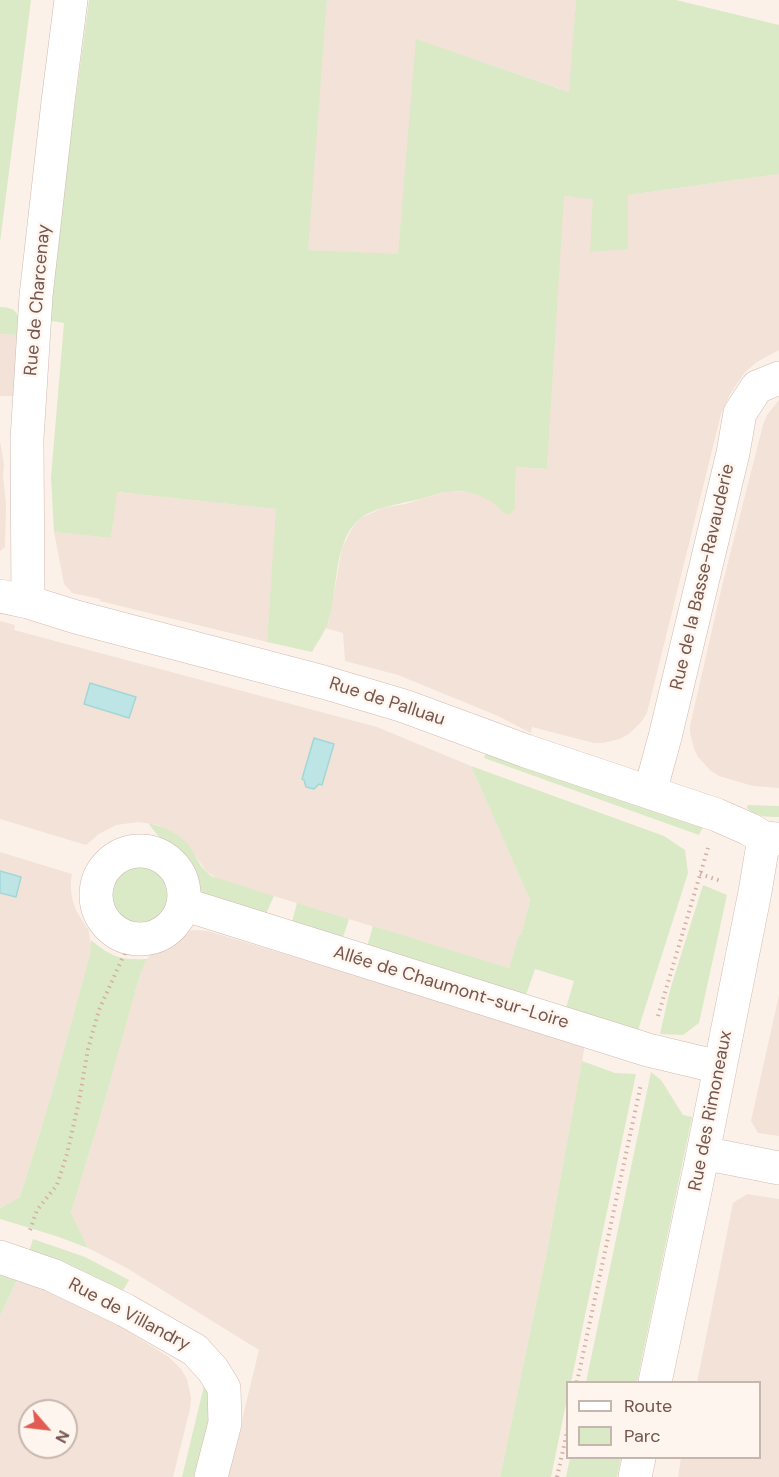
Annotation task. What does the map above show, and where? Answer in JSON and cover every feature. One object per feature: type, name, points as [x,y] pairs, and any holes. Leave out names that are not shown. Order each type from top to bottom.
[{"type":"street","name":"Rue de Charcenay","points":[[14,599],[26,529],[27,440],[36,296],[71,0]]},
{"type":"street","name":"Rue de la Basse-Ravauderie","points":[[650,792],[733,453],[740,413],[757,387],[779,378]]},
{"type":"street","name":"Rue de Palluau","points":[[14,599],[404,706],[526,751],[717,815],[772,839]]},
{"type":"street","name":"Rue des Rimoneaux","points":[[655,1381],[755,892],[772,839]]},
{"type":"street","points":[[134,851],[148,851],[167,860],[180,877],[184,890],[183,904],[178,917],[158,936],[131,939],[107,926],[99,914],[95,901],[96,887],[100,874],[120,855],[134,851]]},
{"type":"street","name":"Allée de Chaumont-sur-Loire","points":[[183,904],[648,1050],[719,1067]]},
{"type":"street","points":[[703,1153],[779,1168]]},
{"type":"street","name":"Rue de Villandry","points":[[8,1259],[52,1275],[125,1310],[195,1350],[213,1370],[224,1388],[225,1424],[211,1477]]},
{"type":"street","points":[[635,1477],[639,1459]]},
{"type":"path","points":[[577,1381],[648,1050],[717,815]]},
{"type":"path","points":[[700,874],[730,884]]},
{"type":"path","points":[[8,1259],[37,1210],[57,1185],[67,1154],[88,1049],[99,1010],[131,939]]},
{"type":"path","points":[[557,1477],[566,1433]]},
{"type":"shaded area","points":[[327,0],[576,0],[570,92],[417,40],[398,255],[307,250]]},
{"type":"shaded area","points":[[779,174],[779,350],[757,362],[745,372],[730,394],[721,414],[647,713],[642,721],[629,734],[603,743],[594,743],[532,727],[531,733],[498,716],[398,675],[345,661],[343,633],[325,628],[329,622],[342,548],[354,525],[361,518],[382,508],[449,491],[484,496],[497,504],[505,514],[515,508],[516,467],[547,469],[563,196],[593,198],[627,249],[628,195]]},
{"type":"shaded area","points":[[0,334],[19,335],[13,396],[0,396]]},
{"type":"shaded area","points":[[779,400],[779,788],[753,786],[719,776],[711,771],[694,749],[690,726],[722,586],[763,425],[767,415]]},
{"type":"shaded area","points":[[0,441],[6,505],[5,547],[0,551]]},
{"type":"shaded area","points":[[116,492],[277,509],[267,642],[72,593],[64,584],[54,532],[111,538]]},
{"type":"shaded area","points":[[0,621],[15,625],[14,630],[377,727],[471,766],[530,900],[509,968],[218,879],[206,871],[197,858],[159,825],[138,822],[116,825],[99,834],[86,845],[0,819]]},
{"type":"shaded area","points":[[0,852],[72,874],[73,902],[89,931],[91,947],[51,1096],[20,1197],[0,1208]]},
{"type":"shaded area","points":[[188,931],[208,931],[585,1045],[548,1246],[500,1477],[228,1477],[259,1350],[125,1267],[88,1248],[71,1213],[140,975],[147,959],[153,953],[173,943]]},
{"type":"shaded area","points":[[779,995],[779,1136],[758,1133],[751,1121]]},
{"type":"shaded area","points":[[747,1194],[779,1199],[779,1477],[678,1477],[681,1459],[761,1459],[761,1381],[697,1381],[733,1203]]},
{"type":"shaded area","points":[[17,1280],[92,1309],[169,1357],[187,1379],[191,1398],[190,1409],[173,1477],[0,1477],[0,1316]]},
{"type":"green space","points":[[0,0],[31,0],[0,242]]},
{"type":"green space","points":[[89,0],[327,0],[308,250],[398,254],[416,39],[569,92],[576,0],[676,0],[779,25],[779,174],[628,195],[628,249],[590,252],[593,199],[564,196],[547,469],[516,467],[515,508],[510,514],[505,514],[489,500],[480,496],[451,491],[385,507],[361,518],[345,539],[329,620],[312,652],[267,642],[276,509],[117,492],[111,538],[54,532],[51,477],[64,323],[46,320]]},
{"type":"green space","points":[[0,307],[15,311],[19,323],[19,335],[0,334]]},
{"type":"green space","points":[[487,750],[703,827],[699,835],[484,758]]},
{"type":"green space","points":[[471,766],[664,836],[685,850],[688,873],[638,1030],[566,1008],[574,981],[535,969],[526,995],[367,947],[373,926],[509,968],[530,900]]},
{"type":"green space","points":[[748,805],[779,806],[779,817],[758,815],[747,808]]},
{"type":"green space","points":[[148,823],[163,827],[179,836],[188,844],[201,866],[211,876],[274,896],[265,916],[204,896],[186,857],[159,837]]},
{"type":"green space","points":[[140,865],[151,867],[164,878],[169,894],[167,905],[156,918],[140,923],[129,921],[116,910],[111,894],[113,883],[124,870]]},
{"type":"green space","points":[[703,885],[727,895],[699,1023],[683,1035],[660,1034],[670,990]]},
{"type":"green space","points":[[297,903],[349,919],[342,940],[291,926]]},
{"type":"green space","points":[[91,940],[116,956],[147,959],[140,975],[71,1213],[88,1248],[0,1219],[0,1208],[20,1197],[51,1096],[90,954]]},
{"type":"green space","points":[[582,1061],[615,1073],[636,1074],[571,1381],[566,1381],[566,1404],[551,1477],[500,1477],[548,1246]]},
{"type":"green space","points":[[651,1072],[661,1080],[683,1115],[692,1117],[637,1381],[586,1381]]},
{"type":"green space","points":[[33,1239],[85,1257],[129,1280],[122,1292],[80,1270],[29,1252]]},
{"type":"green space","points":[[0,1275],[17,1280],[0,1316]]},
{"type":"green space","points":[[204,1386],[208,1393],[211,1410],[196,1477],[182,1477]]},
{"type":"green space","points":[[570,1459],[621,1459],[617,1477],[566,1477]]},
{"type":"water","points":[[90,683],[136,697],[129,718],[84,704]]},
{"type":"water","points":[[314,738],[334,744],[322,785],[319,784],[314,789],[306,787],[302,779]]},
{"type":"water","points":[[0,871],[21,877],[16,897],[0,893]]}]
